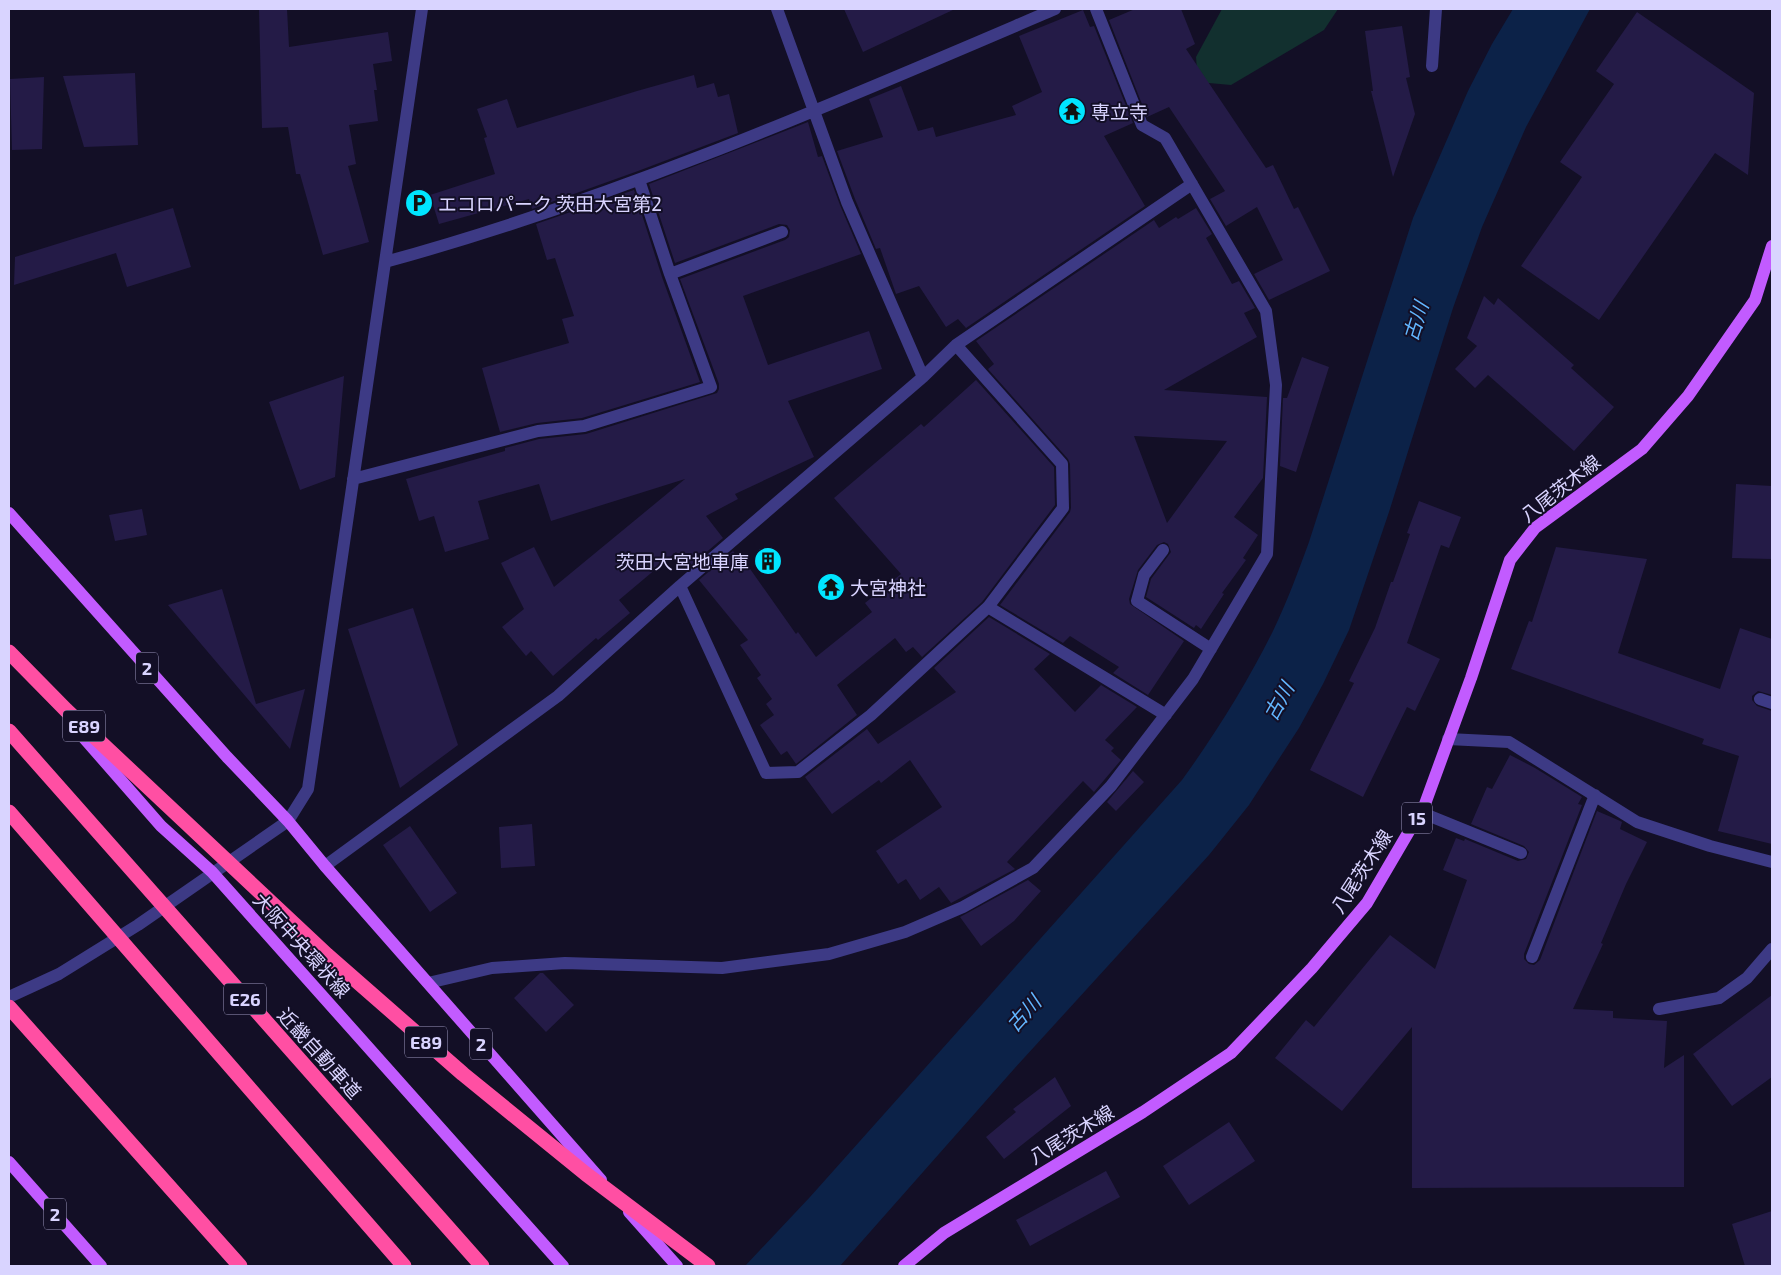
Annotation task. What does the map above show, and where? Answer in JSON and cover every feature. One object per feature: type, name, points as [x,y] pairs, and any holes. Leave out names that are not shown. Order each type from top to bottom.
[{"type":"highway","name":"E89","points":[[9,652],[66,710],[327,955],[463,1074],[586,1174],[708,1266]]},
{"type":"highway","name":"近畿自動車道","points":[[9,731],[482,1266]]},
{"type":"highway","points":[[9,812],[404,1266]]},
{"type":"highway","points":[[9,1007],[240,1266]]},
{"type":"main road","name":"八尾茨木線","points":[[904,1266],[944,1233],[1143,1112],[1231,1053],[1312,968],[1367,903],[1425,804],[1471,678],[1510,560],[1535,528],[1642,449],[1688,396],[1755,300],[1772,246]]},
{"type":"main road","name":"2","points":[[9,513],[226,757],[288,821],[325,866],[677,1266]]},
{"type":"main road","name":"大阪中央環状線","points":[[9,652],[162,826],[212,872],[563,1266]]},
{"type":"main road","name":"2","points":[[9,1162],[101,1266]]},
{"type":"street","points":[[9,997],[67,969],[138,925],[288,821],[308,789],[422,9]]},
{"type":"street","points":[[777,9],[847,202],[923,377]]},
{"type":"street","points":[[385,262],[431,250],[639,180],[814,111],[1055,9]]},
{"type":"street","points":[[428,983],[492,968],[565,963],[722,968],[829,954],[905,932],[963,907],[1033,868],[1110,786],[1193,679],[1267,554],[1276,385],[1266,311],[1165,138],[1142,125],[1096,9]]},
{"type":"street","points":[[1432,66],[1436,9]]},
{"type":"street","points":[[353,479],[538,431],[584,426],[711,388],[639,180]]},
{"type":"street","points":[[325,866],[558,696],[680,586],[923,377],[956,345],[1192,184]]},
{"type":"street","points":[[670,274],[782,232]]},
{"type":"street","points":[[680,586],[766,773],[798,772],[871,714],[988,607],[1063,508],[1062,464],[956,345]]},
{"type":"street","points":[[1163,550],[1144,575],[1137,601],[1211,649]]},
{"type":"street","points":[[988,607],[1166,714]]},
{"type":"street","points":[[1448,739],[1510,742],[1637,822],[1710,846],[1772,862]]},
{"type":"street","points":[[1532,956],[1595,795]]},
{"type":"street","points":[[1420,812],[1521,852]]},
{"type":"street","points":[[1659,1009],[1719,998],[1747,978],[1772,949]]},
{"type":"green space","points":[[1222,9],[1338,9],[1324,30],[1231,85],[1198,82],[1196,57]]},
{"type":"water","name":"古川","points":[[1513,9],[1590,9],[1526,127],[1482,227],[1453,308],[1389,512],[1349,630],[1299,728],[1249,805],[1209,855],[1014,1069],[840,1266],[745,1266],[810,1197],[1182,780],[1253,670],[1288,598],[1309,542],[1413,218],[1468,91],[1492,44]]},
{"type":"building","points":[[259,9],[287,9],[289,47],[388,32],[392,61],[373,64],[377,90],[374,90],[378,121],[349,125],[356,164],[348,166],[369,242],[323,255],[300,174],[296,174],[288,127],[262,128]]},
{"type":"building","points":[[844,9],[955,9],[863,52]]},
{"type":"building","points":[[1135,9],[1181,9],[1195,44],[1186,49],[1266,168],[1273,165],[1294,209],[1298,207],[1330,271],[1269,300],[1254,274],[1283,260],[1257,207],[1226,226],[1210,199],[1225,191],[1169,107],[1147,117],[1109,20]]},
{"type":"building","points":[[1083,10],[1090,27],[1094,26],[1133,123],[1104,136],[1145,206],[966,328],[958,319],[946,327],[919,286],[896,294],[880,248],[876,249],[837,151],[883,137],[869,99],[901,86],[918,131],[933,127],[936,137],[1016,115],[1012,106],[1042,92],[1019,36]]},
{"type":"building","points":[[1637,12],[1754,93],[1748,175],[1715,153],[1599,320],[1521,266],[1582,177],[1560,162],[1614,84],[1596,71]]},
{"type":"building","points":[[1402,26],[1410,77],[1406,78],[1415,114],[1393,177],[1371,91],[1373,91],[1365,31]]},
{"type":"building","points":[[135,73],[138,145],[84,147],[63,76]]},
{"type":"building","points":[[694,75],[697,88],[714,83],[718,97],[729,94],[738,133],[532,209],[529,199],[439,224],[430,195],[495,174],[484,138],[487,137],[477,109],[507,99],[517,128]]},
{"type":"building","points":[[44,77],[42,149],[12,150],[10,79]]},
{"type":"building","points":[[808,122],[818,157],[822,156],[861,254],[743,296],[768,365],[869,331],[882,369],[788,401],[814,457],[735,494],[738,499],[706,516],[723,538],[689,567],[676,552],[619,600],[630,613],[598,640],[596,638],[553,676],[531,651],[526,656],[502,627],[524,609],[501,563],[534,547],[554,587],[685,479],[551,521],[539,484],[478,501],[489,539],[445,552],[434,516],[419,521],[406,479],[505,451],[505,448],[539,439],[586,434],[717,393],[719,384],[680,279],[785,240],[789,237],[790,230],[787,225],[779,224],[675,263],[649,184]]},
{"type":"building","points":[[634,190],[662,277],[700,382],[582,418],[537,423],[500,432],[482,368],[569,343],[562,319],[574,316],[555,258],[547,260],[536,224]]},
{"type":"building","points":[[173,208],[191,267],[127,287],[116,253],[14,285],[15,257]]},
{"type":"building","points":[[1196,208],[1212,234],[1206,238],[1232,284],[1239,281],[1255,308],[1244,313],[1257,337],[1164,390],[1267,397],[1263,478],[1234,517],[1258,535],[1243,558],[1246,560],[1222,593],[1224,594],[1201,629],[1196,625],[1194,628],[1146,597],[1151,579],[1171,552],[1168,544],[1164,542],[1157,545],[1138,570],[1129,599],[1130,604],[1184,641],[1148,695],[1113,673],[1119,667],[1070,636],[1063,643],[1000,605],[1070,512],[1070,464],[1068,459],[988,369],[994,364],[976,341],[1154,220],[1159,228],[1176,217],[1178,219]],"holes":[[[1134,436],[1227,441],[1167,523]]]},
{"type":"building","points":[[1484,296],[1494,305],[1498,298],[1574,365],[1571,368],[1614,407],[1574,451],[1488,375],[1475,388],[1455,369],[1477,346],[1467,338]]},
{"type":"building","points":[[1302,357],[1329,367],[1296,472],[1280,466],[1283,398],[1287,398]]},
{"type":"building","points":[[344,376],[335,477],[300,490],[269,402]]},
{"type":"building","points":[[976,380],[1054,467],[1055,505],[982,602],[922,657],[913,647],[906,652],[895,638],[837,685],[857,715],[796,764],[787,751],[781,755],[760,725],[774,715],[766,704],[772,699],[757,678],[761,675],[740,645],[748,640],[699,580],[733,551],[745,568],[748,566],[796,634],[798,632],[816,657],[872,612],[865,603],[901,574],[834,498],[921,424],[924,427]]},
{"type":"building","points":[[1736,484],[1772,486],[1772,559],[1732,558]]},
{"type":"building","points":[[1419,501],[1461,517],[1449,548],[1441,545],[1407,643],[1440,659],[1415,711],[1407,707],[1363,797],[1310,770],[1354,683],[1349,681],[1375,628],[1391,582],[1393,582],[1410,534],[1407,533]]},
{"type":"building","points":[[142,509],[147,535],[115,541],[109,515]]},
{"type":"building","points":[[1556,547],[1647,559],[1618,653],[1720,689],[1740,628],[1772,639],[1772,695],[1758,691],[1752,696],[1752,700],[1757,706],[1772,711],[1772,844],[1718,831],[1739,756],[1702,744],[1704,739],[1511,669],[1529,621],[1532,622]]},
{"type":"building","points":[[222,589],[256,704],[305,689],[290,749],[168,605]]},
{"type":"building","points":[[413,608],[458,745],[400,788],[348,629]]},
{"type":"building","points":[[989,617],[1050,654],[1034,669],[1075,712],[1101,685],[1137,707],[1105,740],[1114,748],[1111,751],[1121,760],[1094,792],[1083,781],[1007,862],[1015,869],[951,903],[939,887],[920,900],[906,879],[898,884],[876,851],[942,807],[910,760],[881,783],[879,780],[832,814],[805,777],[867,729],[878,744],[956,692],[934,668]]},
{"type":"building","points":[[1510,755],[1582,797],[1578,804],[1582,805],[1524,954],[1524,959],[1529,964],[1534,965],[1540,960],[1597,811],[1622,822],[1620,829],[1647,842],[1626,884],[1601,943],[1603,944],[1573,1009],[1613,1011],[1613,1018],[1667,1021],[1664,1068],[1684,1055],[1684,1187],[1412,1188],[1412,1027],[1342,1111],[1275,1058],[1306,1020],[1314,1027],[1390,935],[1435,969],[1467,880],[1443,870],[1456,838],[1464,841],[1465,839],[1518,861],[1526,859],[1529,852],[1524,846],[1471,824],[1487,787],[1492,789]]},
{"type":"building","points":[[1133,771],[1144,782],[1116,811],[1107,802]]},
{"type":"building","points":[[532,824],[535,866],[501,868],[499,827]]},
{"type":"building","points":[[410,826],[457,893],[430,912],[383,845]]},
{"type":"building","points":[[1028,880],[1041,891],[1014,921],[981,946],[960,917]]},
{"type":"building","points":[[540,973],[543,973],[574,1005],[546,1032],[514,998]]},
{"type":"building","points":[[1772,995],[1772,1077],[1732,1106],[1693,1054]]},
{"type":"building","points":[[1055,1077],[1071,1106],[1004,1159],[986,1137],[1016,1112],[1013,1109]]},
{"type":"building","points":[[1229,1122],[1255,1161],[1189,1205],[1163,1166]]},
{"type":"building","points":[[1106,1171],[1120,1197],[1030,1246],[1016,1220]]},
{"type":"building","points":[[1772,1211],[1772,1266],[1745,1266],[1732,1224]]},
{"type":"place","name":"専立寺","points":[[1072,111]]},
{"type":"place","name":"エコロパーク 茨田大宮第2","points":[[419,203]]},
{"type":"place","name":"茨田大宮地車庫","points":[[768,561]]},
{"type":"place","name":"大宮神社","points":[[831,587]]}]
